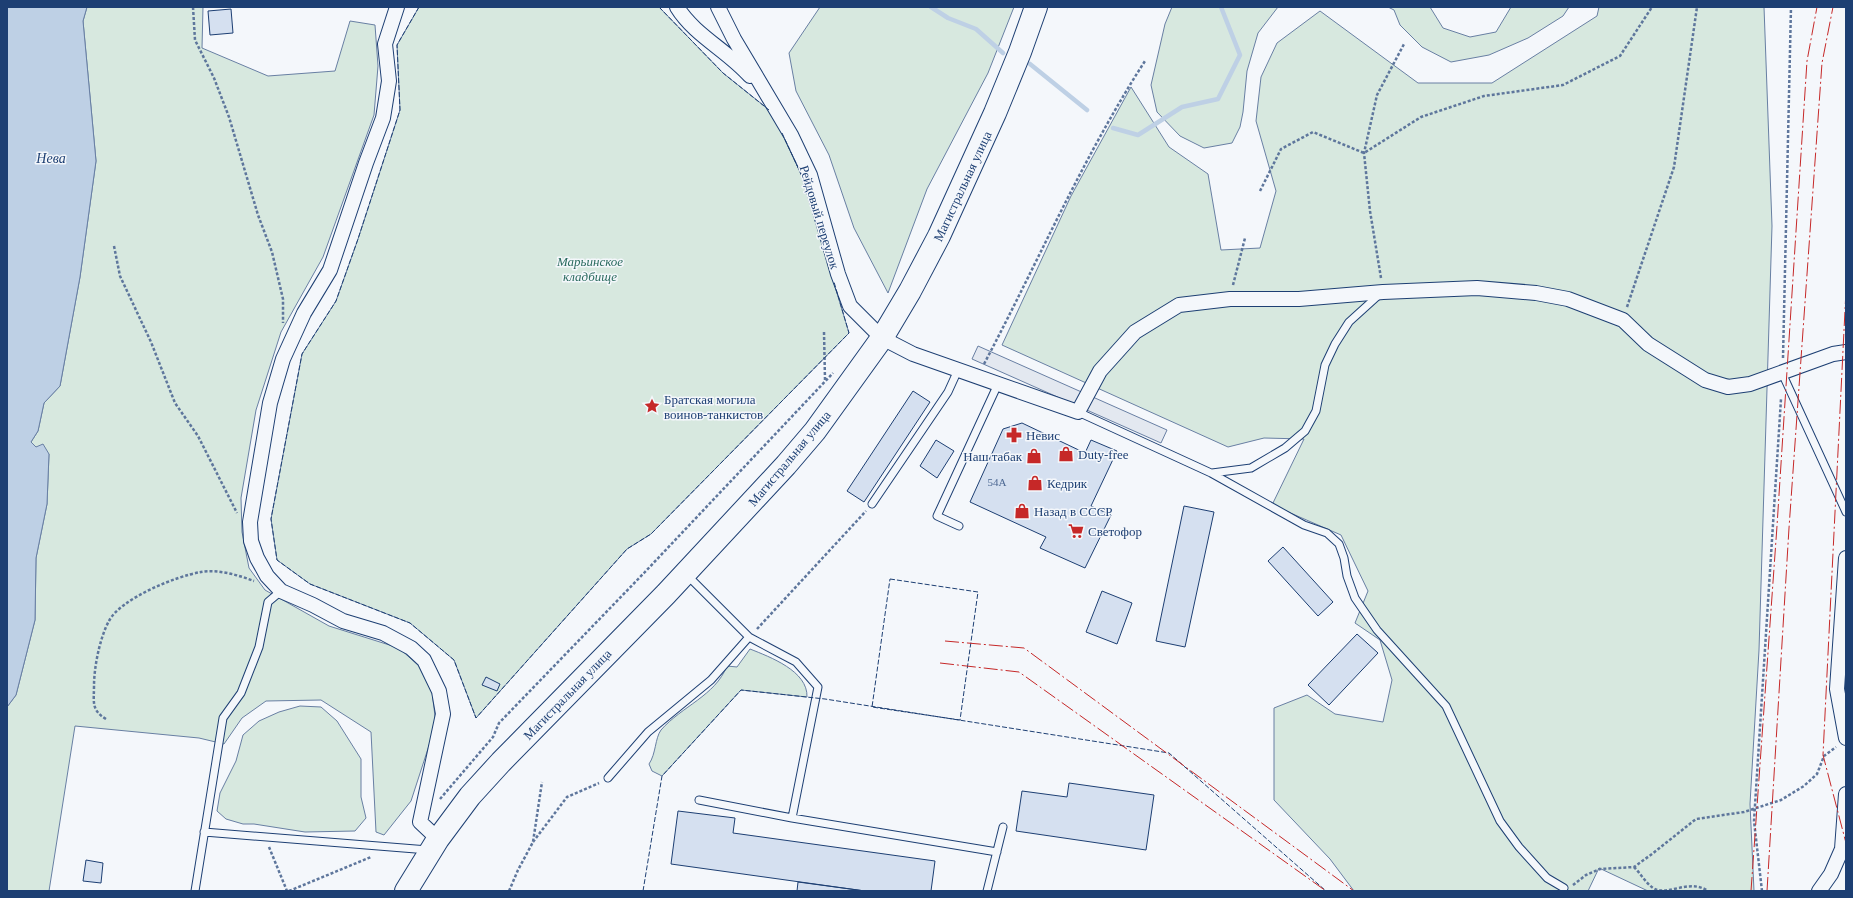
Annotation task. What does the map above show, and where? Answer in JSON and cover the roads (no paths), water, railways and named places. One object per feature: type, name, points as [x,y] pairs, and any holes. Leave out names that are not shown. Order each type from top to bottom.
[{"type":"main road","name":"Магистральная улица","points":[[406,891],[434,844],[470,796],[501,762],[685,573],[786,465],[815,431],[882,338],[910,291],[939,236],[995,114],[1036,7]]},
{"type":"street","points":[[397,7],[385,44],[389,81],[383,118],[366,163],[330,270],[304,312],[283,359],[270,403],[250,522],[251,541],[257,558],[267,576],[281,591],[314,605],[343,621],[383,633],[411,648],[424,660],[439,691],[443,714],[420,822],[434,844]]},
{"type":"street","points":[[676,7],[684,19],[743,68],[768,98]]},
{"type":"street","name":"Рейдовый переулок","points":[[718,7],[734,39],[791,135],[810,175],[838,274],[850,306],[882,338],[913,354],[1078,412]]},
{"type":"street","points":[[1078,412],[1100,371],[1135,332],[1179,305],[1230,299],[1299,299],[1383,292],[1477,288],[1568,299],[1623,320],[1648,344],[1705,380],[1728,387],[1750,384],[1833,354],[1846,352]]},
{"type":"street","points":[[1844,736],[1836,689],[1846,558]]},
{"type":"street","points":[[1819,891],[1831,874],[1842,849],[1846,794]]},
{"type":"lane","points":[[1211,473],[1251,468],[1285,448],[1305,431],[1316,411],[1325,365],[1335,344],[1349,322],[1383,292]]},
{"type":"lane","points":[[872,504],[948,392],[958,370]]},
{"type":"lane","points":[[1782,373],[1846,512]]},
{"type":"lane","points":[[959,526],[937,516],[998,384]]},
{"type":"lane","points":[[1078,412],[1211,473],[1304,525],[1327,533],[1339,544],[1344,558],[1347,576],[1355,598],[1377,630],[1446,706],[1500,822],[1519,847],[1547,878],[1564,888]]},
{"type":"lane","points":[[685,573],[749,637],[796,662],[818,687],[792,818]]},
{"type":"lane","points":[[195,891],[223,718],[241,693],[259,647],[268,602],[281,591]]},
{"type":"lane","points":[[608,778],[648,732],[711,680],[749,637]]},
{"type":"lane","points":[[699,800],[792,818],[997,852]]},
{"type":"lane","points":[[987,891],[1003,827]]},
{"type":"lane","points":[[204,832],[396,847],[434,844]]},
{"type":"water","name":"Нева","points":[[7,7],[87,7],[83,21],[96,161],[80,277],[60,386],[44,403],[38,431],[31,442],[36,447],[43,444],[49,454],[47,504],[36,558],[35,620],[16,695],[7,707]]},
{"type":"waterway","points":[[931,7],[948,18],[976,29],[1003,53]]},
{"type":"waterway","points":[[1113,128],[1138,135],[1182,107],[1218,99],[1240,55],[1221,7]]},
{"type":"waterway","points":[[1030,64],[1087,110]]},
{"type":"place","name":"Братская могила воинов-танкистов","points":[[652,406]]},
{"type":"place","name":"Невис","points":[[1014,435]]},
{"type":"place","name":"Duty-free","points":[[1066,454]]},
{"type":"place","name":"Наш табак","points":[[1034,456]]},
{"type":"place","name":"Кедрик","points":[[1035,483]]},
{"type":"place","name":"Назад в СССР","points":[[1022,511]]},
{"type":"place","name":"Светофор","points":[[1076,531]]},
{"type":"park label","name":"Марьинское кладбище","points":[[590,268]]}]
